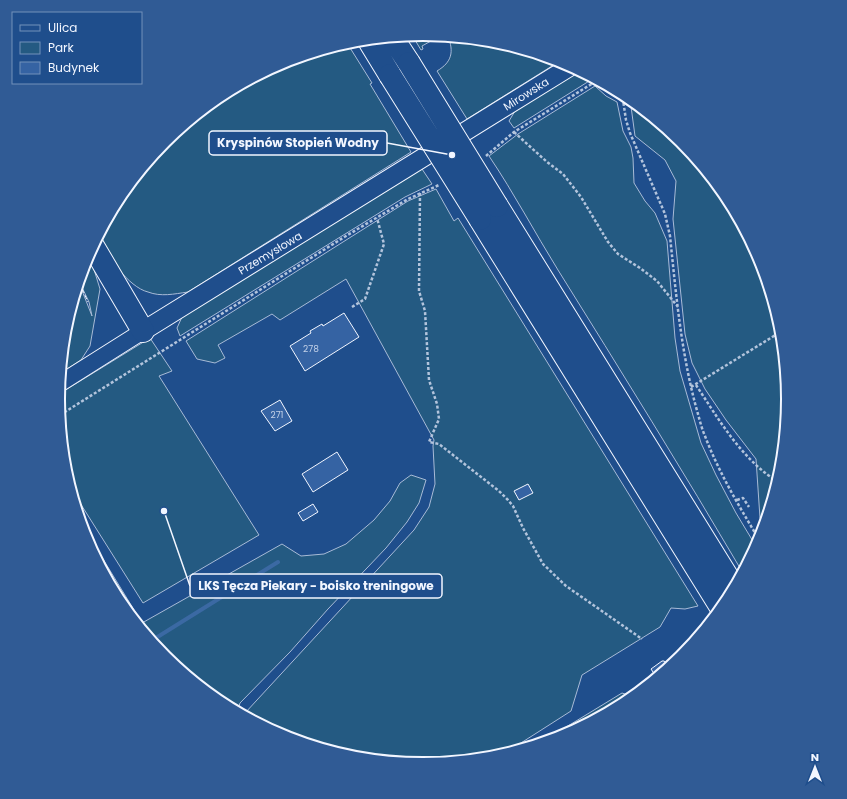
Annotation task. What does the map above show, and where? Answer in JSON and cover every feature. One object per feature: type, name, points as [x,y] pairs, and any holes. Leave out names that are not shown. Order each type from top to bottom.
[{"type":"highway","points":[[396,42],[731,583]]},
{"type":"highway","points":[[372,45],[719,604]]},
{"type":"highway","points":[[97,252],[143,331]]},
{"type":"main road","name":"Mirowska","points":[[480,123],[565,70]]},
{"type":"main road","name":"Przemysłowa","points":[[143,331],[480,123]]},
{"type":"street","name":"Przemysłowa","points":[[66,380],[143,331]]},
{"type":"path","points":[[480,160],[514,132],[592,83]]},
{"type":"path","points":[[623,101],[626,120],[630,133],[665,214],[670,236],[682,343],[691,387],[704,435],[716,462],[756,534]]},
{"type":"path","points":[[514,132],[547,162],[563,174],[581,197],[608,242],[618,254],[657,281],[678,308]]},
{"type":"path","points":[[66,412],[377,218],[420,193],[441,184]]},
{"type":"path","points":[[420,193],[419,291],[425,311],[428,380],[439,419],[429,442],[439,444],[508,500],[513,506],[523,528],[543,564],[566,586],[642,639]]},
{"type":"path","points":[[352,307],[365,299],[384,244],[377,218]]},
{"type":"path","points":[[691,387],[776,335]]},
{"type":"path","points":[[696,385],[748,457],[773,479]]},
{"type":"path","points":[[737,500],[743,498],[749,507]]},
{"type":"green space","points":[[416,41],[430,41],[422,46],[423,49],[421,50]]},
{"type":"green space","points":[[450,42],[493,48],[516,53],[553,65],[467,119],[437,71],[449,60],[451,47]]},
{"type":"green space","points":[[351,49],[411,152],[188,292],[168,295],[153,294],[140,289],[119,270],[101,244],[113,220],[139,181],[170,146],[205,115],[224,101],[265,78],[308,60]]},
{"type":"green space","points":[[573,74],[589,81],[514,128],[509,121],[515,111]]},
{"type":"green space","points":[[595,86],[606,96],[617,102],[623,131],[631,147],[634,183],[645,201],[655,213],[667,241],[675,338],[680,371],[701,443],[736,513],[753,541],[740,568],[489,156],[518,134]]},
{"type":"green space","points":[[631,107],[677,146],[708,181],[734,220],[755,262],[763,284],[770,307],[779,353],[782,400],[779,446],[770,492],[761,520],[756,459],[726,420],[705,389],[692,363],[685,334],[673,219],[676,181],[665,160],[635,136]]},
{"type":"green space","points":[[422,169],[432,184],[405,197],[180,336],[177,328],[182,317]]},
{"type":"green space","points":[[436,189],[454,221],[458,218],[698,606],[685,609],[671,608],[660,627],[582,675],[571,711],[516,746],[470,755],[424,758],[377,755],[354,751],[331,746],[286,731],[247,711],[414,530],[429,507],[435,484],[434,440],[346,279],[280,320],[272,314],[218,345],[225,358],[215,363],[197,359],[186,341],[408,201]]},
{"type":"green space","points":[[92,263],[100,289],[90,346],[81,360],[67,369],[72,330],[82,291],[92,316],[89,302],[83,289]]},
{"type":"green space","points":[[150,338],[172,371],[159,376],[259,535],[143,603],[81,504],[68,446],[65,390]]},
{"type":"green space","points":[[411,475],[426,480],[419,503],[407,522],[386,548],[328,609],[290,652],[240,703],[239,707],[224,698],[187,669],[170,653],[143,623],[282,544],[301,556],[324,554],[346,544],[374,520],[390,501],[400,483]]},
{"type":"green space","points":[[101,555],[139,618],[125,599]]},
{"type":"green space","points":[[622,693],[627,695],[603,710],[558,732]]},
{"type":"building","points":[[344,313],[359,337],[305,371],[290,346],[311,333],[310,331],[322,324],[323,326]]},
{"type":"building","points":[[280,400],[292,421],[275,431],[261,411]]},
{"type":"building","points":[[337,452],[348,470],[313,492],[302,474]]},
{"type":"building","points":[[528,484],[533,493],[519,500],[514,491]]},
{"type":"building","points":[[313,504],[318,512],[303,521],[298,513]]},
{"type":"building","points":[[662,661],[667,663],[654,674],[651,669]]},
{"type":"waterway","points":[[156,638],[278,562]]},
{"type":"fence","points":[[82,289],[88,302]]},
{"type":"place","name":"Kryspinów Stopień Wodny","points":[[452,155]]},
{"type":"place","name":"LKS Tęcza Piekary - boisko treningowe","points":[[164,511]]}]
